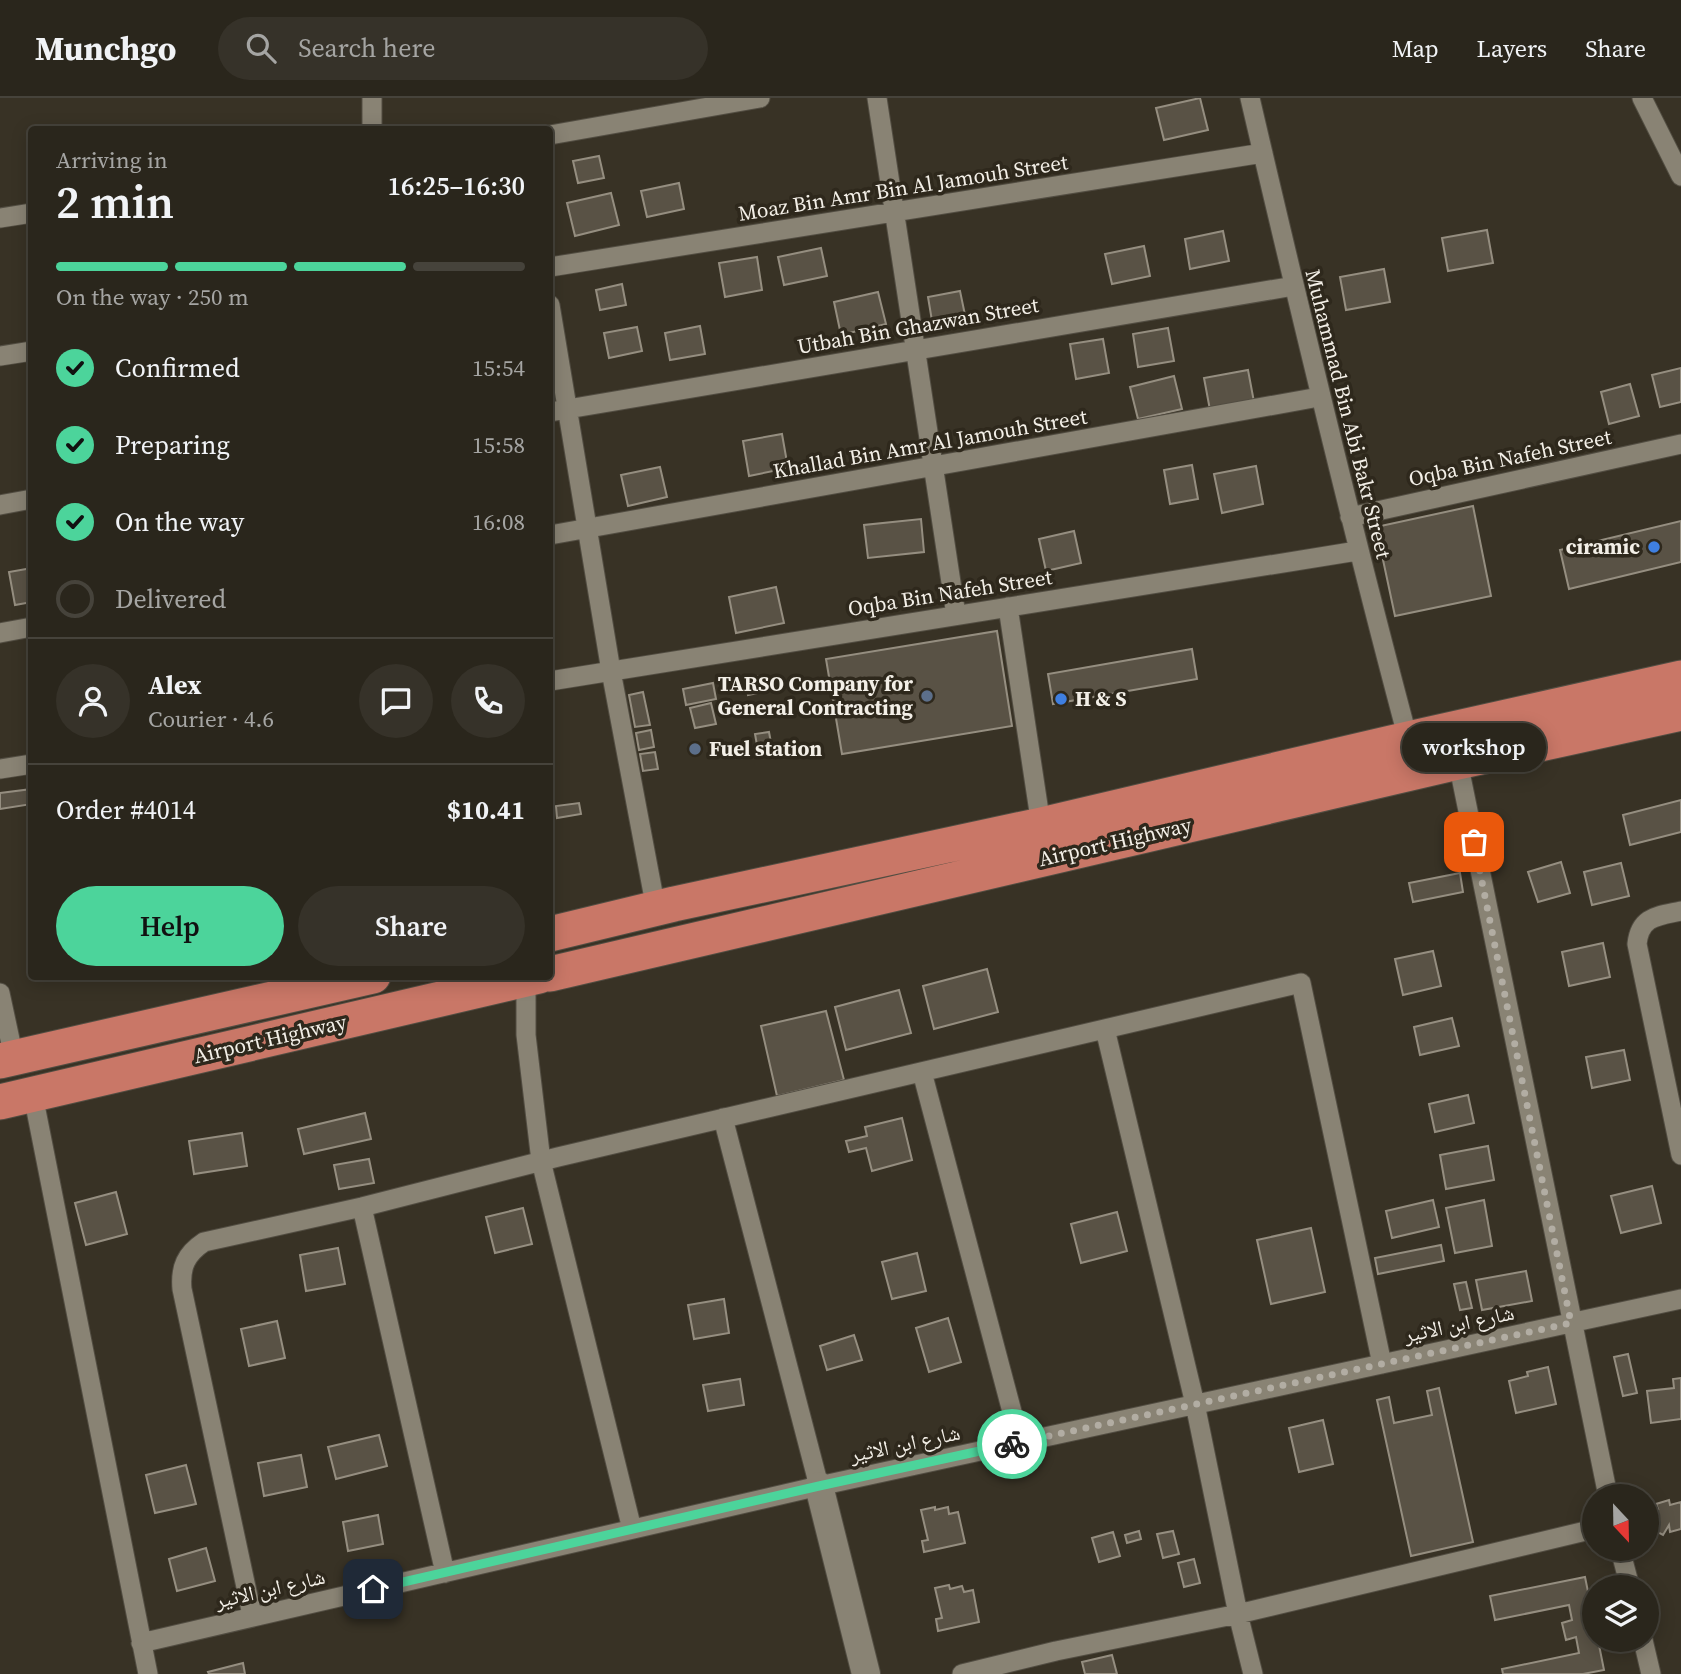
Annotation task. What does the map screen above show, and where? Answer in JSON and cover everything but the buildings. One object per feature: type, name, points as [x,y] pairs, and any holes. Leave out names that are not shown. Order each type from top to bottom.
[{"type":"highway","name":"Airport Highway","points":[[553,933],[1041,825],[1681,678]]},
{"type":"highway","name":"Airport Highway","points":[[553,973],[1458,762],[1681,713]]},
{"type":"highway","name":"Airport Highway","points":[[7,1060],[318,983],[342,980]]},
{"type":"highway","name":"Airport Highway","points":[[16,1098],[525,980]]},
{"type":"street","points":[[372,98],[372,126]]},
{"type":"street","points":[[553,134],[760,98]]},
{"type":"street","points":[[877,98],[956,615]]},
{"type":"street","name":"Muhammad Bin Abi Bakr Street","points":[[1250,98],[1319,397],[1408,739]]},
{"type":"street","points":[[1642,98],[1681,176]]},
{"type":"street","name":"Moaz Bin Amr Bin Al Jamouh Street","points":[[553,267],[1263,153]]},
{"type":"street","points":[[0,218],[28,214]]},
{"type":"street","name":"Utbah Bin Ghazwan Street","points":[[559,410],[1294,286]]},
{"type":"street","points":[[553,340],[559,410],[587,528],[656,909]]},
{"type":"street","points":[[0,356],[28,352]]},
{"type":"street","name":"Khallad Bin Amr Al Jamouh Street","points":[[553,534],[1319,397]]},
{"type":"street","name":"Oqba Bin Nafeh Street","points":[[1350,517],[1681,444]]},
{"type":"street","points":[[0,505],[28,500]]},
{"type":"street","name":"Oqba Bin Nafeh Street","points":[[553,681],[1357,551]]},
{"type":"street","points":[[1008,607],[1041,825]]},
{"type":"street","points":[[0,633],[28,628]]},
{"type":"street","points":[[1458,762],[1605,1484]]},
{"type":"street","points":[[0,769],[28,765]]},
{"type":"street","points":[[1681,911],[1650,919],[1638,933],[1637,944],[1681,1155]]},
{"type":"street","points":[[537,980],[526,1035],[541,1161],[632,1529]]},
{"type":"street","points":[[252,1615],[182,1289],[180,1272],[193,1250],[204,1242],[362,1207],[541,1161],[1301,983],[1382,1364]]},
{"type":"street","points":[[0,993],[7,1060]]},
{"type":"street","points":[[1105,1029],[1195,1404],[1253,1674]]},
{"type":"street","points":[[922,1072],[1020,1442]]},
{"type":"street","points":[[16,1098],[148,1674]]},
{"type":"street","points":[[723,1118],[866,1674]]},
{"type":"street","points":[[362,1207],[446,1573]]},
{"type":"street","name":"شارع ابن الاثير","points":[[141,1643],[252,1615],[819,1486],[1681,1298]]},
{"type":"street","points":[[962,1674],[1056,1651],[1238,1614],[1582,1532]]},
{"type":"street","points":[[1646,1652],[1651,1674]]},
{"type":"way so far","points":[[1012,1444],[1571,1323],[1474,842]]},
{"type":"place","name":"ciramic","points":[[1654,547]]},
{"type":"place","name":"TARSO Company for General Contracting","points":[[927,696]]},
{"type":"place","name":"H & S","points":[[1061,699]]},
{"type":"place","name":"Fuel station","points":[[695,749]]},
{"type":"place","name":"workshop","points":[[1474,842]]},
{"type":"route","points":[[373,1589],[1012,1444]]}]
